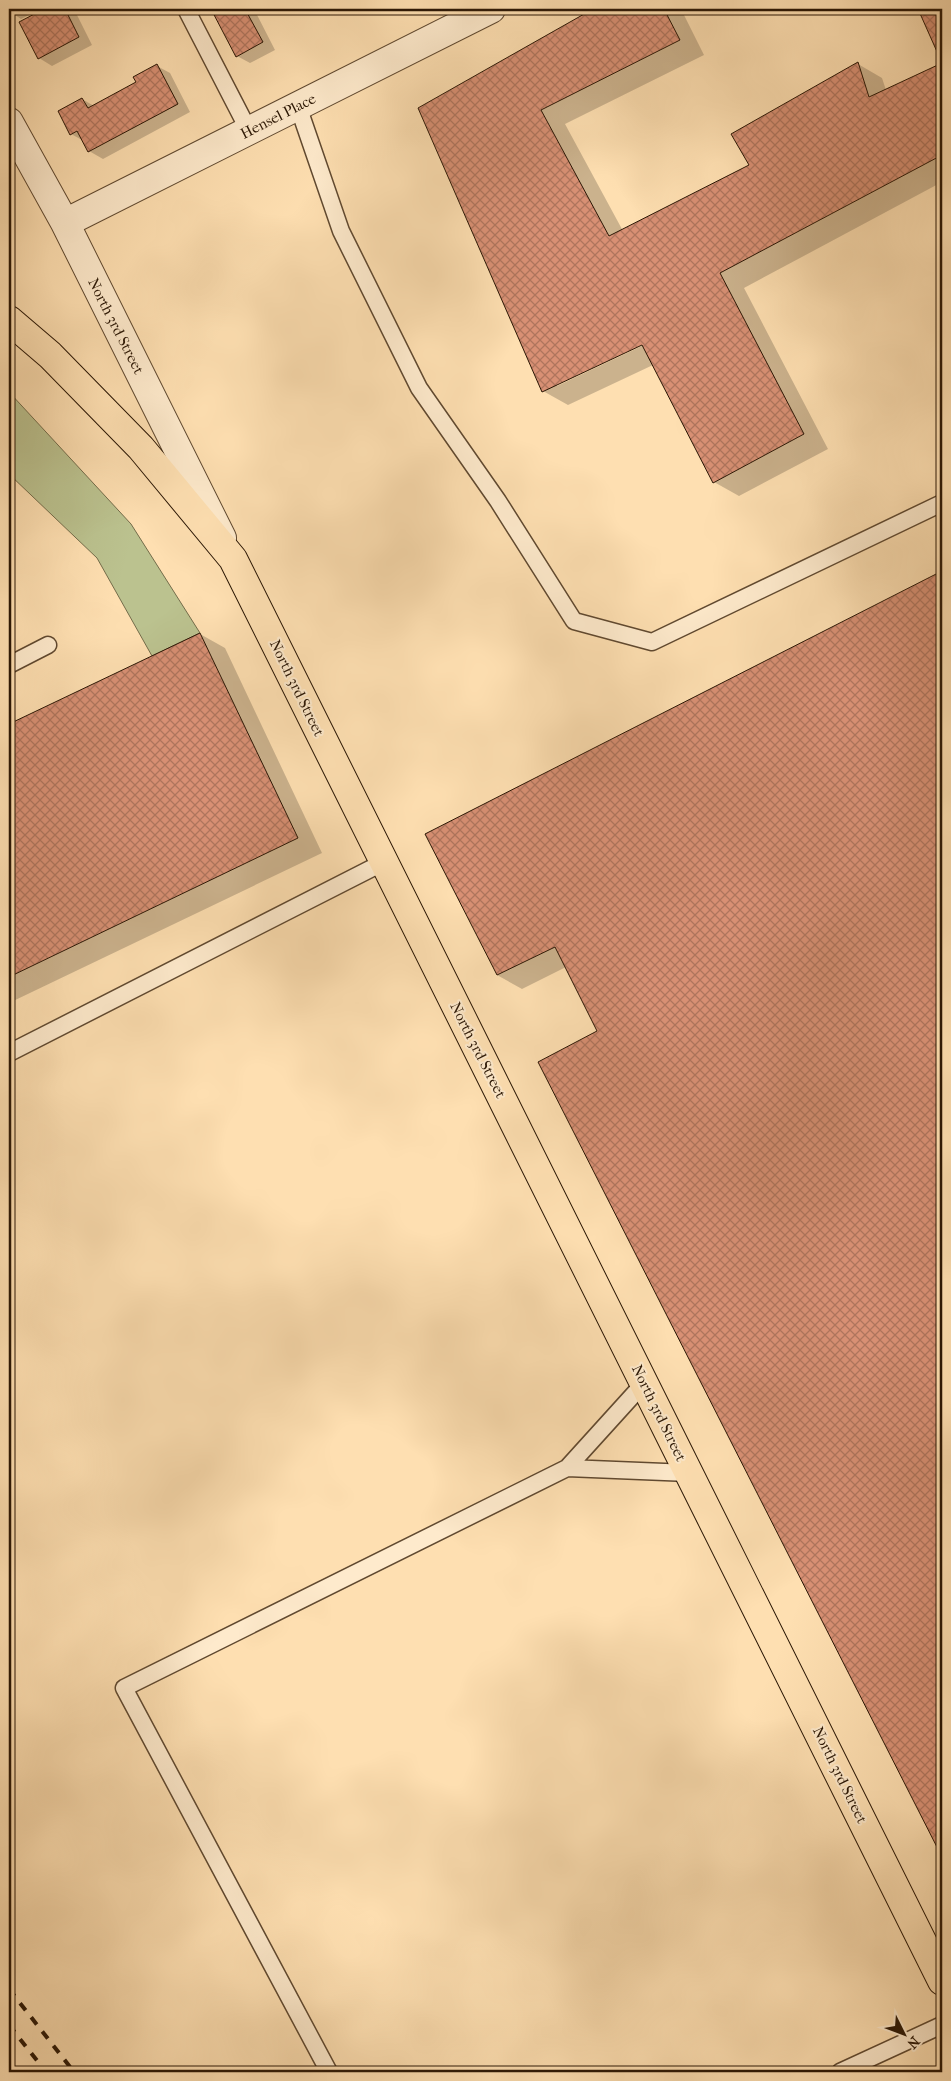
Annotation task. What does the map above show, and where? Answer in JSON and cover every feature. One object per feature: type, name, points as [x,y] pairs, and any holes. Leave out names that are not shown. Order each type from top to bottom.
[{"type":"highway","points":[[9,320],[50,355],[141,448],[233,559]]},
{"type":"highway","name":"North 3rd Street","points":[[233,559],[942,1981]]},
{"type":"street","name":"Hensel Place","points":[[65,223],[492,9]]},
{"type":"street","name":"North 3rd Street","points":[[9,122],[65,223],[233,559]]},
{"type":"lane","points":[[186,9],[249,131]]},
{"type":"lane","points":[[298,106],[341,231],[419,388],[498,501],[574,621],[652,642],[942,504]]},
{"type":"lane","points":[[9,665],[48,645]]},
{"type":"lane","points":[[9,1053],[384,862]]},
{"type":"lane","points":[[329,2072],[124,1688],[567,1468],[644,1383]]},
{"type":"lane","points":[[567,1468],[689,1473]]},
{"type":"lane","points":[[840,2072],[942,2025]]},
{"type":"green space","points":[[9,392],[131,524],[200,633],[152,656],[97,558],[9,474]]},
{"type":"building","points":[[44,9],[65,9],[79,37],[38,59],[19,22]]},
{"type":"building","points":[[211,9],[245,9],[263,42],[236,57]]},
{"type":"building","points":[[593,9],[664,9],[680,40],[541,110],[609,236],[749,165],[731,134],[858,62],[869,97],[942,63],[942,155],[720,273],[804,434],[713,483],[642,345],[542,392],[418,108]]},
{"type":"building","points":[[918,9],[942,9],[942,63]]},
{"type":"building","points":[[157,64],[178,104],[88,152],[77,131],[70,135],[58,111],[82,98],[88,108],[136,82],[133,77]]},
{"type":"building","points":[[942,571],[942,1857],[538,1062],[597,1031],[555,947],[497,975],[425,834]]},
{"type":"building","points":[[200,633],[298,838],[9,977],[9,724]]},
{"type":"railway","points":[[9,1989],[74,2072]]},
{"type":"railway","points":[[9,2025],[46,2072]]}]
